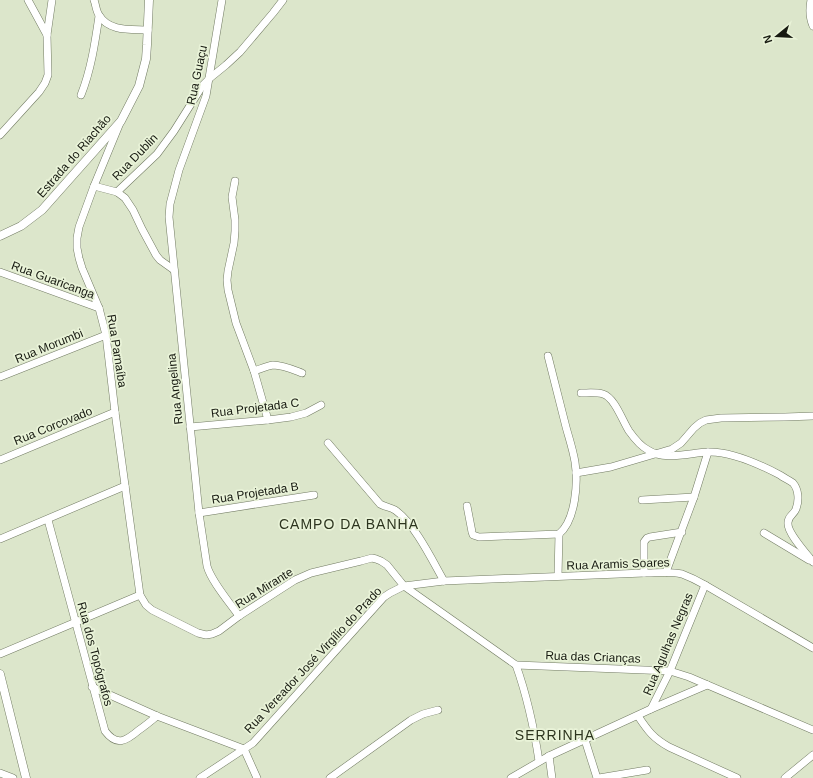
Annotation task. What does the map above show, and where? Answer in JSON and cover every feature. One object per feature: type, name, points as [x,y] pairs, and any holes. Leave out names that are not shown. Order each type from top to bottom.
[{"type":"street","points":[[28,0],[47,35]]},
{"type":"street","points":[[0,135],[39,92],[45,83],[48,75],[47,35],[52,0]]},
{"type":"street","points":[[94,0],[97,12],[104,22],[119,28],[148,30]]},
{"type":"street","name":"Estrada do Riachão","points":[[0,236],[21,226],[42,210],[121,121],[139,86],[143,72],[146,59],[149,0]]},
{"type":"street","name":"Rua Guaçu","points":[[185,153],[206,96],[222,0]]},
{"type":"street","name":"Rua Dublin","points":[[117,192],[157,154],[174,131],[203,85],[240,52],[283,0]]},
{"type":"street","points":[[811,0],[810,18],[813,26]]},
{"type":"street","points":[[81,95],[86,81],[100,16]]},
{"type":"street","name":"Rua Parnaíba","points":[[121,121],[79,227],[77,248],[82,268],[99,308],[106,335],[140,595]]},
{"type":"street","name":"Rua Angelina","points":[[185,153],[168,211],[199,513],[208,571],[239,616]]},
{"type":"street","points":[[235,181],[232,197],[235,232],[228,271],[228,290],[236,323],[254,371],[268,420]]},
{"type":"street","points":[[94,186],[117,192],[129,202],[150,244],[160,260],[174,270]]},
{"type":"street","name":"Rua Guaricanga","points":[[0,272],[99,308]]},
{"type":"street","name":"Rua Morumbi","points":[[0,377],[106,335]]},
{"type":"street","points":[[467,506],[472,532],[474,535],[479,537],[559,534],[565,528],[571,513],[576,485],[575,461],[548,356]]},
{"type":"street","points":[[254,371],[274,365],[302,373]]},
{"type":"street","points":[[582,393],[597,393],[607,396],[614,404],[630,432],[641,446],[648,451],[656,454],[678,455],[708,452],[725,454],[756,464],[790,481],[796,487],[798,494],[796,510],[790,517],[788,524],[789,528],[796,540],[813,562]]},
{"type":"street","name":"Rua Projetada C","points":[[190,428],[268,420],[299,415],[321,405]]},
{"type":"street","name":"Rua Corcovado","points":[[0,460],[115,412]]},
{"type":"street","points":[[576,473],[611,466],[656,454],[677,446],[687,438],[700,423],[706,420],[721,418],[813,416]]},
{"type":"street","points":[[328,443],[380,504],[395,510],[409,524],[444,581]]},
{"type":"street","points":[[666,572],[682,532],[708,452]]},
{"type":"street","points":[[0,539],[48,520],[125,486]]},
{"type":"street","name":"Rua Projetada B","points":[[199,513],[314,495]]},
{"type":"street","points":[[642,500],[694,497]]},
{"type":"street","name":"Rua dos Topógrafos","points":[[48,520],[105,731],[114,740],[125,741],[157,716]]},
{"type":"street","points":[[644,572],[645,540],[650,537],[682,532]]},
{"type":"street","points":[[764,533],[813,562]]},
{"type":"street","points":[[558,576],[559,534]]},
{"type":"street","name":"Rua Mirante","points":[[140,595],[146,605],[152,610],[198,633],[206,635],[219,631],[239,616],[295,580],[311,573],[367,559],[376,559],[387,565],[404,586],[516,665]]},
{"type":"street","name":"Rua Aramis Soares","points":[[404,586],[444,581],[644,572],[681,574],[705,585],[813,648]]},
{"type":"street","name":"Rua Agulhas Negras","points":[[510,778],[549,756],[651,710],[670,671],[705,585]]},
{"type":"street","name":"Rua Vereador José Virgílio do Prado","points":[[200,778],[253,743],[374,607],[384,597],[404,586]]},
{"type":"street","points":[[0,654],[140,595]]},
{"type":"street","points":[[516,665],[530,710],[539,761]]},
{"type":"street","name":"Rua das Crianças","points":[[516,665],[670,671],[707,685]]},
{"type":"street","points":[[0,674],[26,778]]},
{"type":"street","points":[[651,710],[707,685],[813,730]]},
{"type":"street","points":[[92,687],[157,716],[244,749],[257,778]]},
{"type":"street","points":[[330,778],[411,720],[423,714],[438,710]]},
{"type":"street","points":[[638,716],[647,730],[660,742],[737,778]]},
{"type":"street","points":[[585,740],[598,778],[647,770]]},
{"type":"street","points":[[785,778],[813,755]]},
{"type":"street","points":[[549,756],[552,778]]},
{"type":"street","points":[[0,773],[13,778]]},
{"type":"district","name":"CAMPO DA BANHA","points":[[349,524]]},
{"type":"district","name":"SERRINHA","points":[[555,735]]}]
